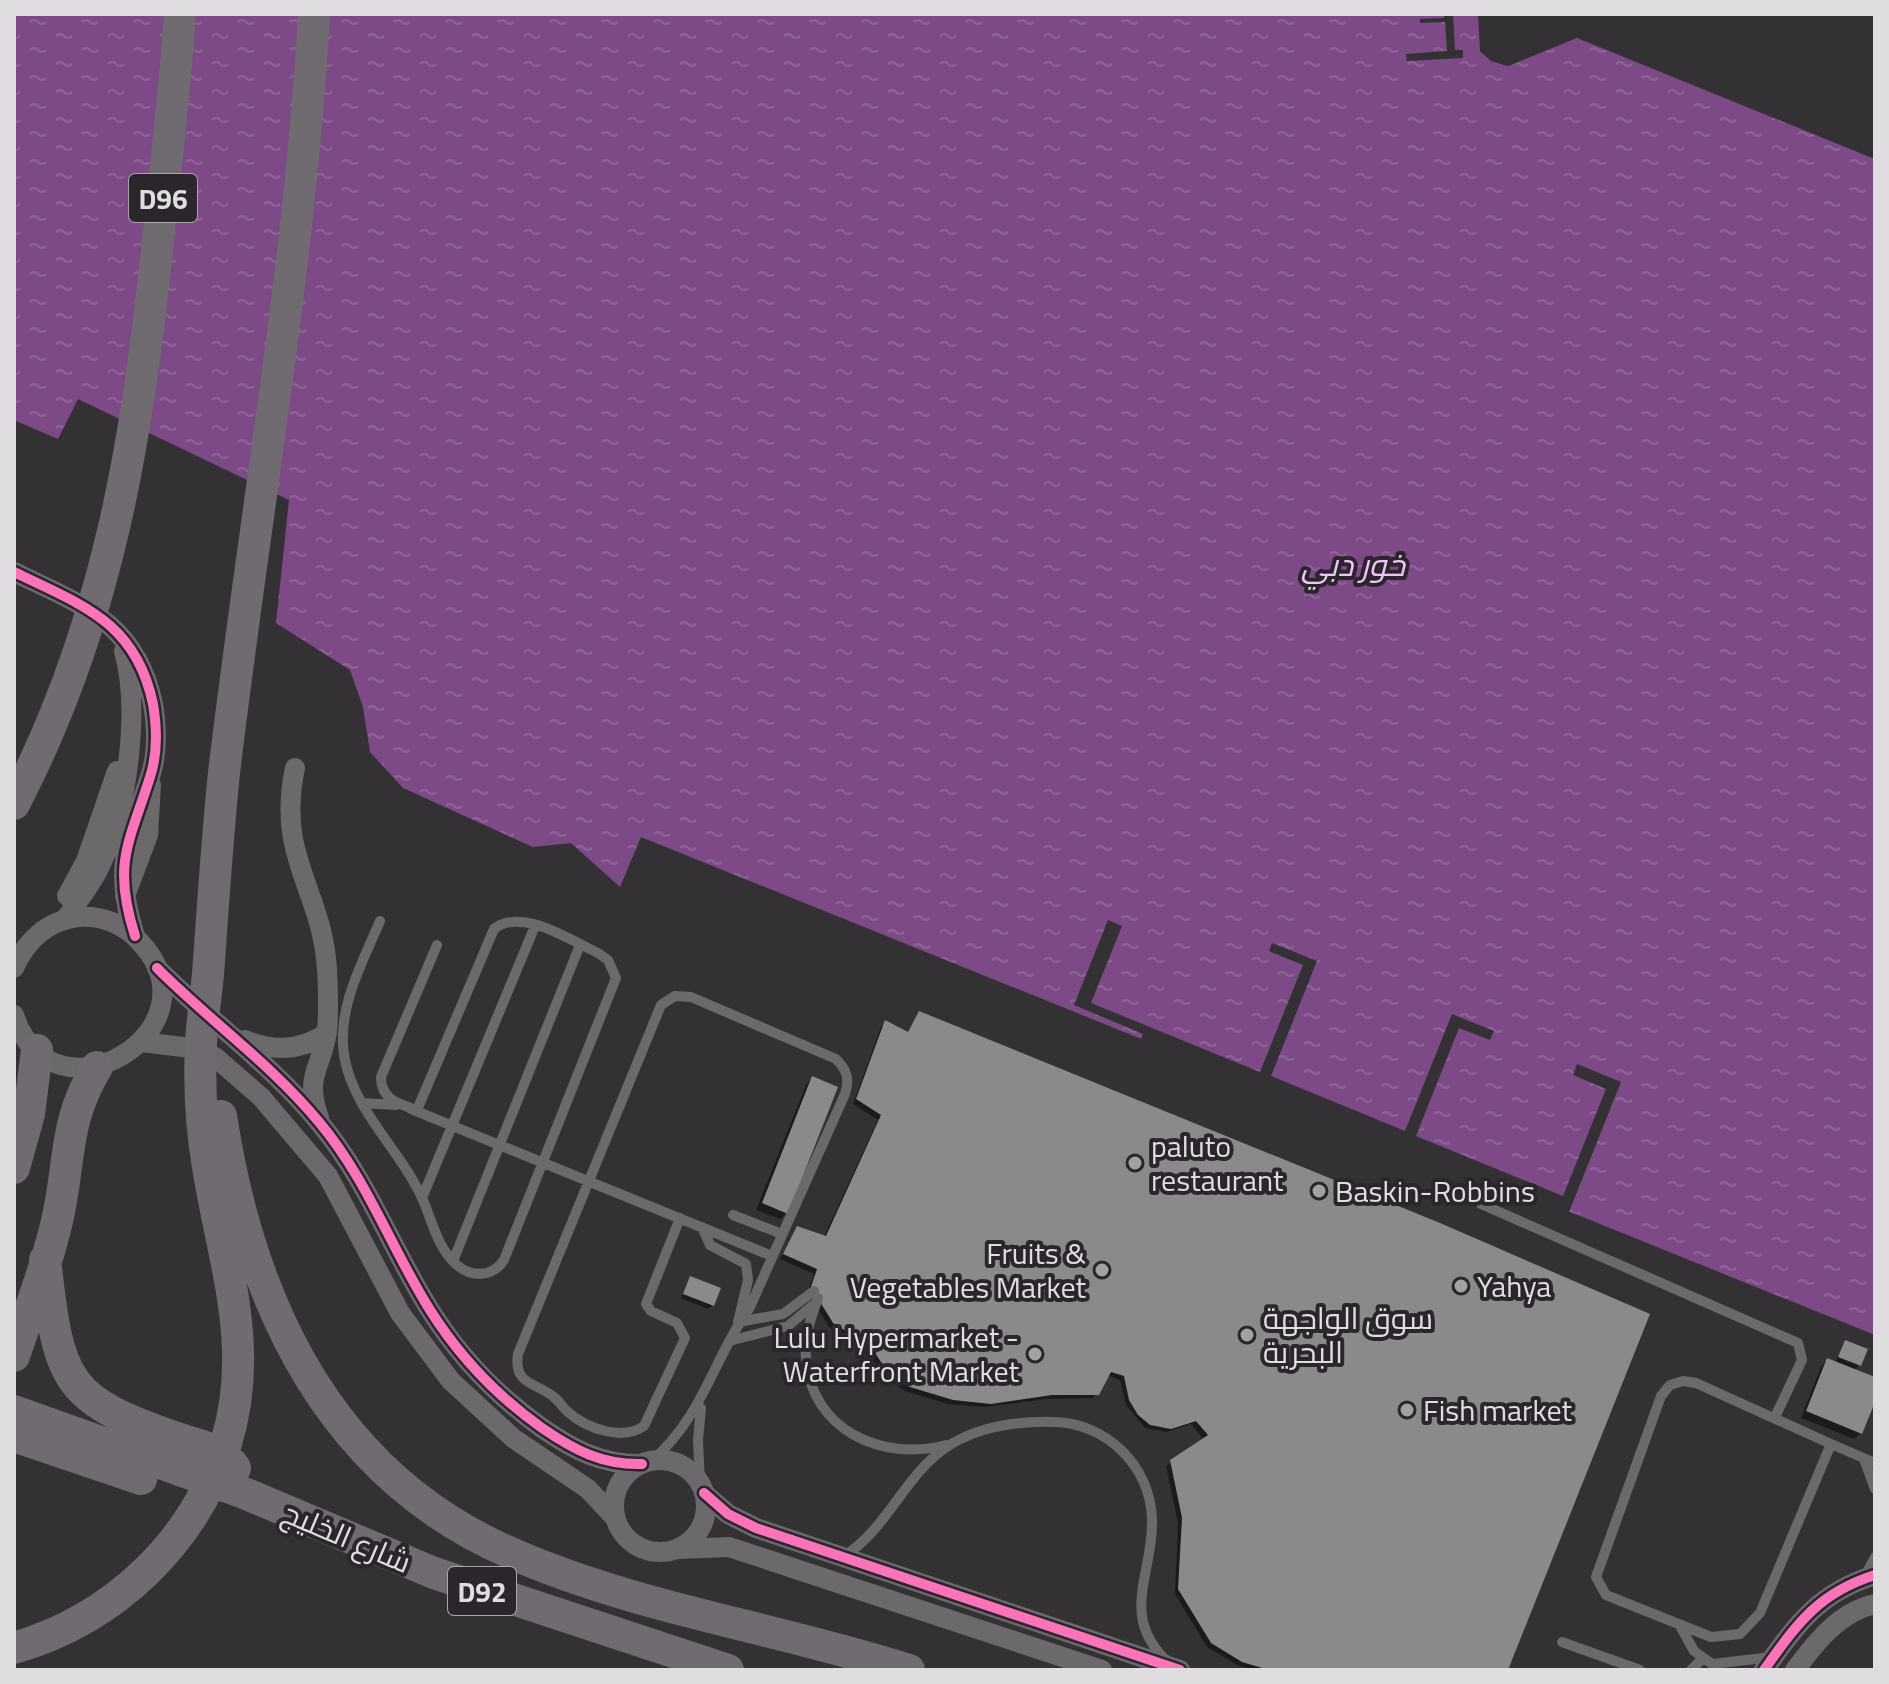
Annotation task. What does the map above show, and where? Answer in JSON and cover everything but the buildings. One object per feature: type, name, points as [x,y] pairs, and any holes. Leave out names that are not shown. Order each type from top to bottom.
[{"type":"main road","name":"D96","points":[[14,803],[84,638],[126,482],[150,326],[180,14]]},
{"type":"main road","points":[[14,1648],[42,1640],[90,1616],[155,1564],[205,1494],[226,1443],[237,1391],[240,1337],[233,1284],[204,1136],[201,1041],[224,773],[293,272],[314,14]]},
{"type":"main road","points":[[208,978],[222,1122],[253,1249],[292,1350],[329,1409],[373,1461],[454,1524],[515,1555],[635,1594],[909,1670]]},
{"type":"main road","points":[[14,1168],[29,1114],[37,1050]]},
{"type":"main road","points":[[14,1356],[60,1207],[70,1129],[85,1087],[97,1067]]},
{"type":"main road","points":[[14,1436],[203,1500],[231,1499],[244,1493],[237,1470],[224,1455],[119,1418],[87,1396],[74,1381],[57,1347],[45,1260]]},
{"type":"main road","name":"شارع الخليج","points":[[14,1411],[244,1493],[447,1578],[728,1670]]},
{"type":"main road","points":[[14,1664],[27,1670]]},
{"type":"street","points":[[14,572],[81,604],[115,629],[140,662],[152,701],[156,739],[150,777],[126,846],[123,900],[135,936],[157,968],[263,1061],[321,1124],[369,1194],[430,1310],[456,1348],[487,1383],[522,1414],[579,1452],[620,1464],[674,1462],[742,1522],[1178,1669]]},
{"type":"street","points":[[14,968],[28,943],[58,922],[98,870],[111,841],[129,750],[133,689],[115,629]]},
{"type":"street","points":[[295,768],[290,789],[289,833],[300,876],[322,933],[327,969],[327,1033],[313,1078],[321,1124]]},
{"type":"street","points":[[58,922],[95,918],[123,927],[135,936]]},
{"type":"street","points":[[14,1015],[21,1032],[37,1050],[72,1067],[97,1067],[122,1059],[142,1042],[159,1007],[157,968]]},
{"type":"street","points":[[229,1033],[263,1047],[280,1049],[314,1042],[327,1033]]},
{"type":"street","points":[[142,1042],[191,1048],[215,1057],[261,1097],[328,1176],[400,1313],[451,1381],[513,1438],[588,1489],[616,1519],[628,1538],[646,1550],[729,1547],[1102,1670]]},
{"type":"street","points":[[616,1519],[618,1487],[647,1462]]},
{"type":"street","points":[[679,1549],[702,1526],[702,1488]]},
{"type":"street","points":[[1769,1663],[1804,1616],[1822,1600],[1869,1576]]},
{"type":"street","points":[[1795,1670],[1835,1625],[1875,1604]]},
{"type":"lane","points":[[380,921],[350,994],[343,1024],[346,1065],[363,1103],[422,1198],[453,1261],[475,1273],[489,1273],[501,1265],[615,984],[615,971],[608,960],[535,926],[513,920],[494,929],[417,1110]]},
{"type":"lane","points":[[422,1198],[535,926]]},
{"type":"lane","points":[[437,945],[381,1077],[381,1086],[389,1098],[772,1256]]},
{"type":"lane","points":[[453,1261],[580,945]]},
{"type":"lane","points":[[680,1218],[646,1304],[651,1311],[677,1323],[684,1333],[684,1344],[649,1421],[632,1433],[609,1432],[571,1415],[554,1397],[531,1387],[520,1376],[517,1362],[661,1005],[675,996],[691,997],[836,1059],[847,1075],[845,1094],[750,1307],[738,1322]]},
{"type":"lane","points":[[363,1103],[417,1110]]},
{"type":"lane","points":[[1481,1204],[1798,1343],[1802,1360],[1775,1417]]},
{"type":"lane","points":[[733,1215],[782,1234]]},
{"type":"lane","points":[[647,1462],[681,1432],[703,1398],[738,1322],[748,1280],[746,1264],[710,1245],[702,1227]]},
{"type":"lane","points":[[738,1322],[783,1314],[816,1294]]},
{"type":"lane","points":[[729,1341],[788,1326],[799,1320],[816,1294]]},
{"type":"lane","points":[[816,1294],[807,1329],[806,1358],[812,1387],[825,1412],[846,1431],[883,1448],[925,1451],[975,1433],[1036,1422],[1068,1422],[1094,1430],[1117,1445],[1136,1466],[1147,1491],[1152,1518],[1139,1597],[1142,1618],[1160,1655],[1178,1669]]},
{"type":"lane","points":[[1831,1444],[1755,1622],[1740,1634],[1721,1638],[1606,1595],[1596,1577],[1661,1396],[1670,1385],[1683,1381],[1775,1417],[1875,1463]]},
{"type":"lane","points":[[702,1488],[698,1440],[703,1398]]},
{"type":"lane","points":[[842,1558],[879,1528],[905,1489],[951,1444]]},
{"type":"lane","points":[[1864,1459],[1875,1489]]},
{"type":"lane","points":[[1869,1576],[1875,1557]]},
{"type":"lane","points":[[1679,1624],[1688,1643],[1709,1664]]},
{"type":"lane","points":[[1562,1642],[1640,1670]]},
{"type":"lane","points":[[1691,1670],[1709,1664],[1769,1663]]},
{"type":"water","name":"خور دبي","points":[[14,14],[1478,14],[1480,51],[1492,61],[1508,66],[1577,37],[1875,159],[1875,1335],[641,837],[620,887],[571,843],[533,847],[403,788],[370,752],[363,707],[350,670],[276,623],[289,500],[78,399],[58,439],[14,420]]},
{"type":"pier","points":[[1444,14],[1453,14],[1455,50],[1463,50],[1463,58],[1407,61],[1406,54],[1447,51],[1445,22],[1420,23],[1420,19],[1444,18]]},
{"type":"pier","points":[[1578,34],[1875,155],[1875,159],[1577,38],[1508,66],[1491,61],[1480,51],[1485,50],[1493,58],[1508,62]]},
{"type":"pier","points":[[1108,920],[1122,926],[1091,1003],[1260,1072],[1303,965],[1269,951],[1272,943],[1317,961],[1271,1076],[1405,1131],[1452,1014],[1494,1031],[1490,1040],[1459,1028],[1416,1136],[1563,1196],[1606,1089],[1573,1075],[1577,1064],[1621,1082],[1569,1212],[1150,1043],[1141,1039],[1143,1034],[1074,1005]]},
{"type":"cycle path","points":[[14,572],[62,595],[103,620],[134,653],[145,676],[155,722],[154,759],[130,838],[124,871],[128,911],[135,936]]},
{"type":"cycle path","points":[[157,968],[281,1081],[319,1122],[365,1190],[430,1310],[480,1374],[525,1416],[566,1443],[601,1459],[642,1464]]},
{"type":"cycle path","points":[[704,1493],[728,1514],[756,1528],[1180,1670]]},
{"type":"cycle path","points":[[1764,1670],[1810,1612],[1838,1591],[1875,1575]]},
{"type":"place","name":"paluto restaurant","points":[[1135,1163]]},
{"type":"place","name":"Baskin-Robbins","points":[[1319,1191]]},
{"type":"place","name":"Fruits & Vegetables Market","points":[[1102,1270]]},
{"type":"place","name":"Yahya","points":[[1461,1286]]},
{"type":"place","name":"سوق الواجهة البحرية","points":[[1247,1335]]},
{"type":"place","name":"Lulu Hypermarket - Waterfront Market","points":[[1035,1354]]},
{"type":"place","name":"Fish market","points":[[1407,1410]]}]
